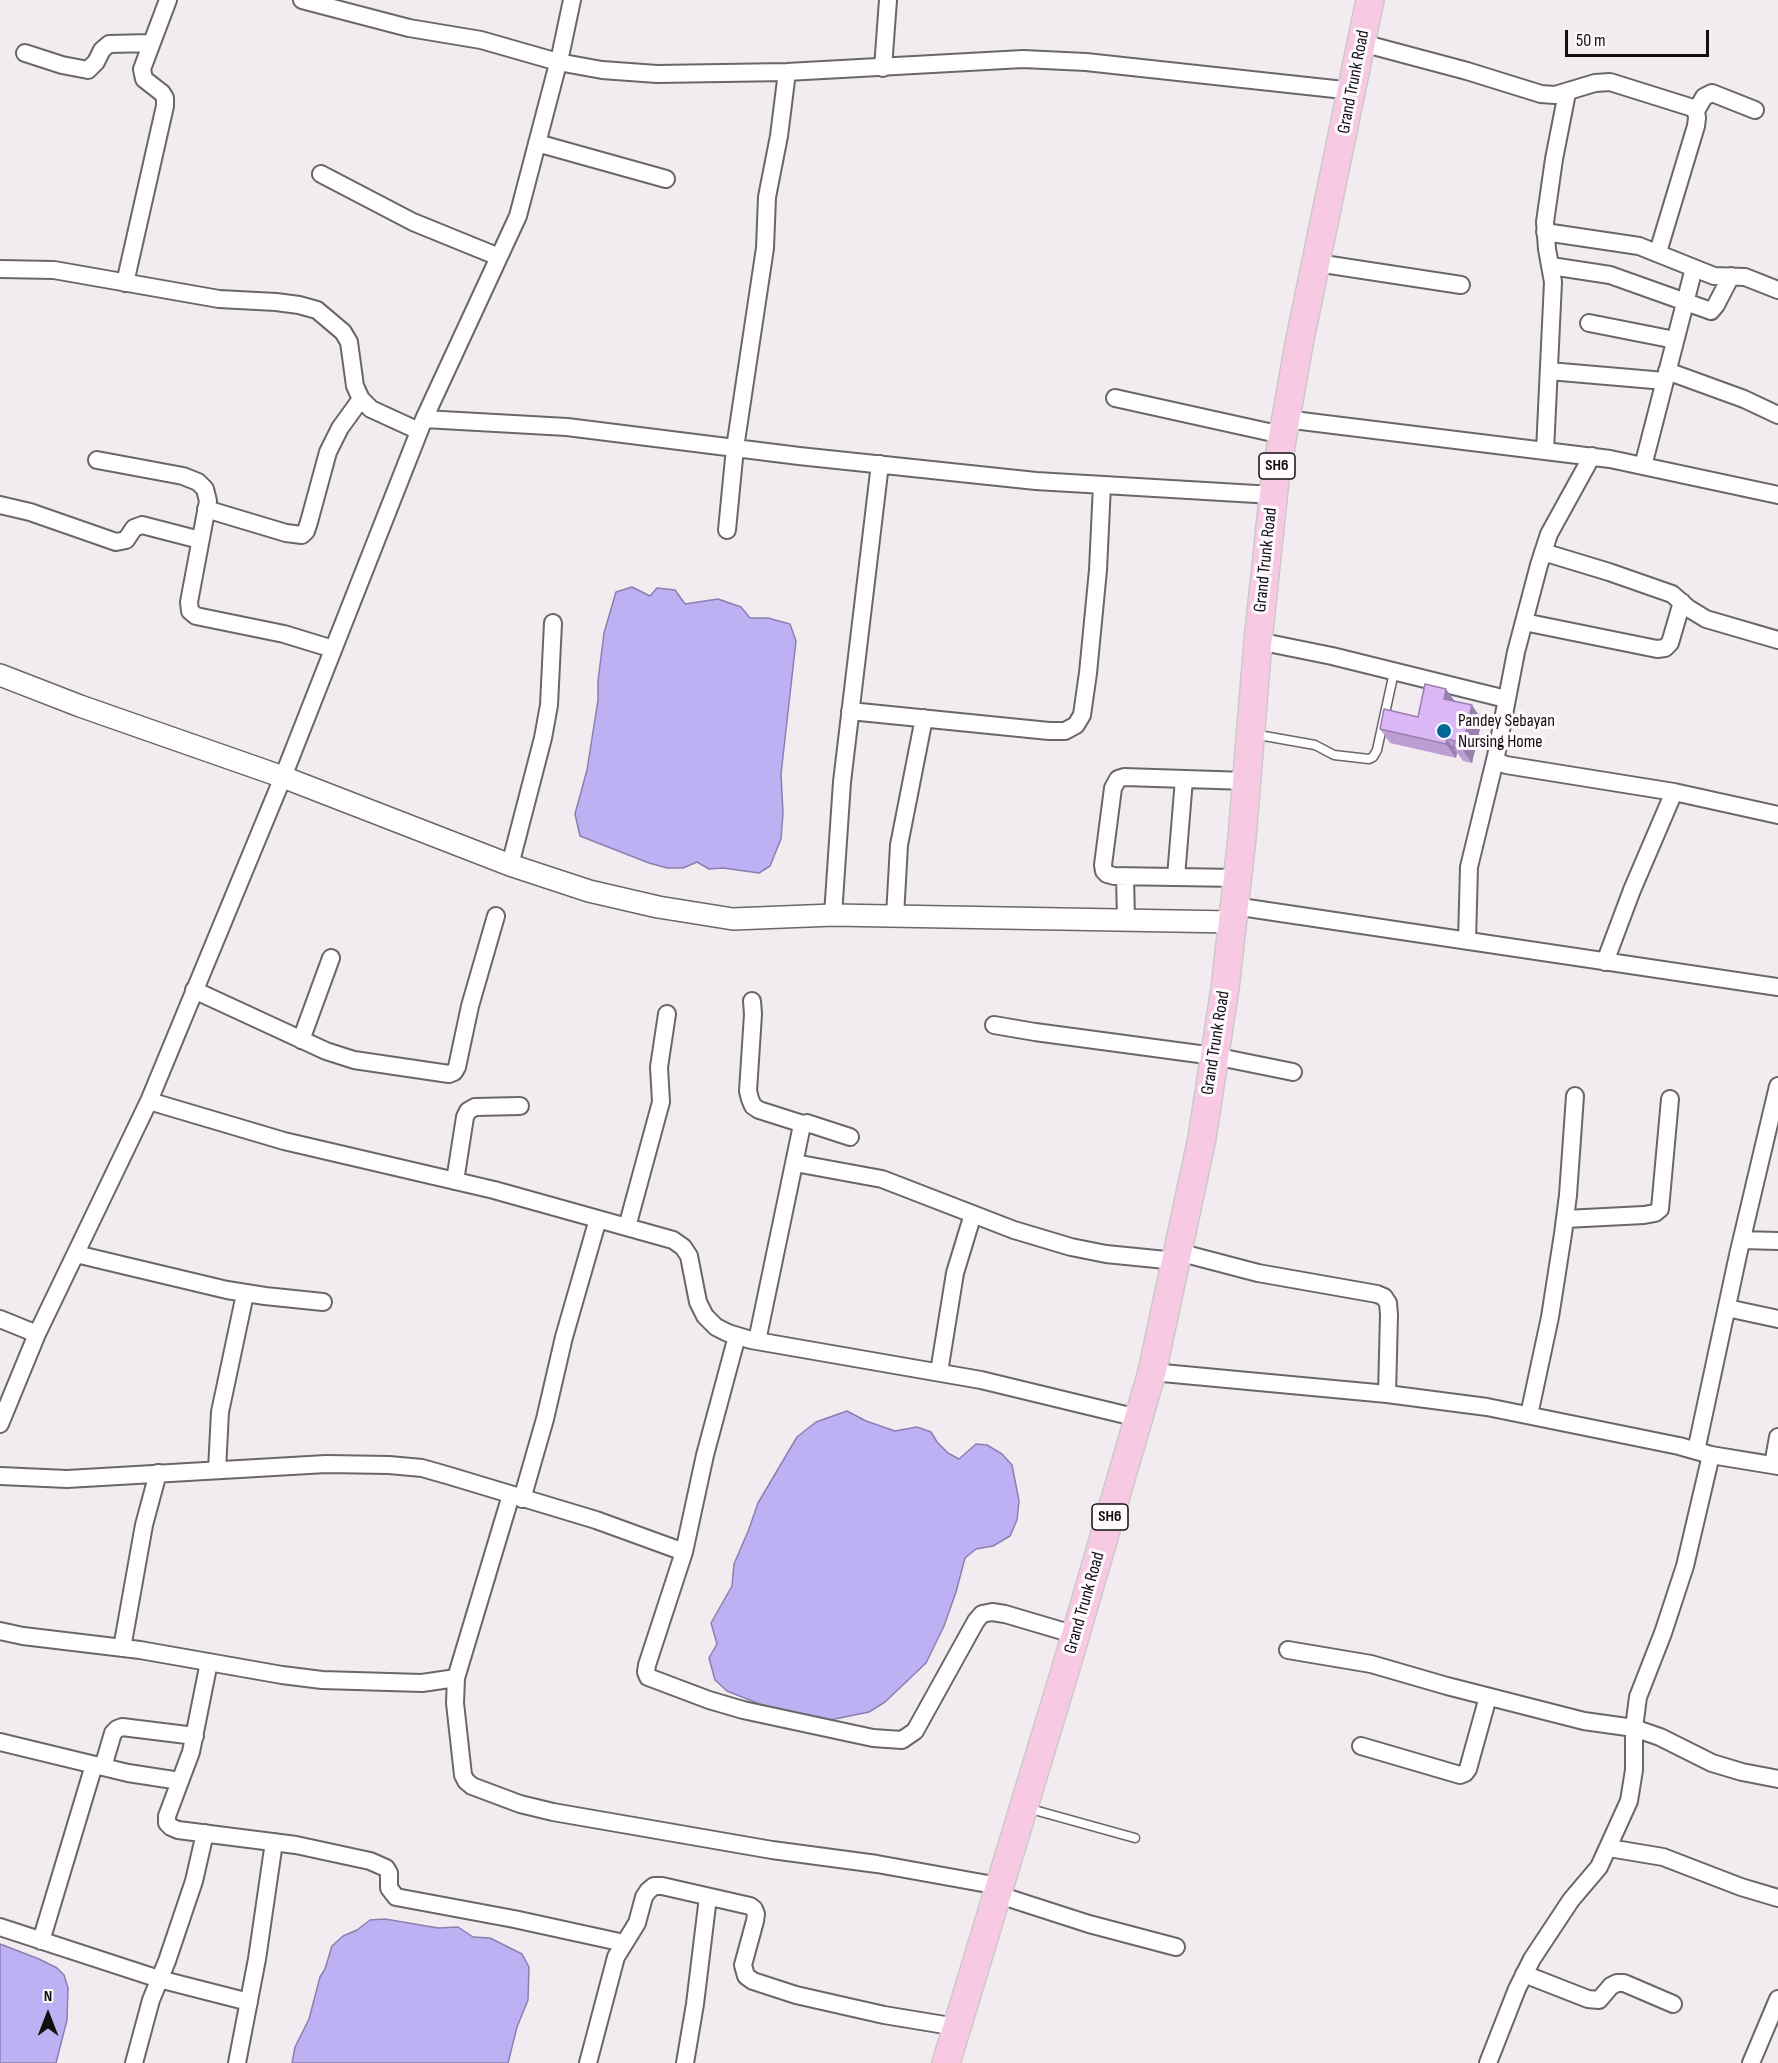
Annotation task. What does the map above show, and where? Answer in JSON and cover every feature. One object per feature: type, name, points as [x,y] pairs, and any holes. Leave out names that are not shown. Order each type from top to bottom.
[{"type":"main road","name":"Grand Trunk Road","points":[[946,2063],[1076,1635],[1152,1372],[1202,1138],[1238,878],[1273,495],[1284,427],[1370,0]]},
{"type":"street","points":[[125,283],[165,106],[162,93],[144,79],[142,69],[168,0]]},
{"type":"street","points":[[302,0],[409,28],[481,40],[558,62],[602,70],[657,74],[787,72],[1023,59],[1086,62],[1353,91]]},
{"type":"street","points":[[0,1424],[37,1334],[149,1101],[283,777],[421,425],[518,216],[572,0]]},
{"type":"street","points":[[883,68],[888,0]]},
{"type":"street","points":[[26,53],[88,70],[109,44],[151,43]]},
{"type":"street","points":[[1362,43],[1467,71],[1541,94],[1556,95],[1595,83],[1610,82],[1687,105],[1696,111]]},
{"type":"street","points":[[727,530],[735,448],[763,259],[767,197],[781,125],[787,72]]},
{"type":"street","points":[[1545,451],[1553,282],[1545,232],[1550,188],[1567,93]]},
{"type":"street","points":[[1658,252],[1696,126],[1696,111],[1704,97],[1712,93],[1755,110]]},
{"type":"street","points":[[537,143],[666,179]]},
{"type":"street","points":[[321,174],[413,222],[499,257]]},
{"type":"street","points":[[1545,232],[1622,242],[1658,252],[1714,276],[1745,276],[1778,290]]},
{"type":"street","points":[[1317,262],[1461,285]]},
{"type":"street","points":[[1551,266],[1610,275],[1706,310],[1714,310],[1731,276]]},
{"type":"street","points":[[1643,466],[1694,268]]},
{"type":"street","points":[[0,269],[54,270],[219,299],[299,305],[317,310],[343,332],[349,342],[355,386],[360,399],[371,409],[421,425],[567,427],[1036,481],[1273,495]]},
{"type":"street","points":[[1589,323],[1676,340]]},
{"type":"street","points":[[1549,371],[1666,376],[1744,399],[1778,414]]},
{"type":"street","points":[[1115,398],[1284,427],[1592,456],[1778,495]]},
{"type":"street","points":[[206,508],[286,533],[302,535],[309,522],[328,452],[340,428],[360,399]]},
{"type":"street","points":[[1467,941],[1469,867],[1496,756],[1506,699],[1524,622],[1549,534],[1592,456]]},
{"type":"street","points":[[97,460],[183,476],[198,482],[208,495],[189,602],[190,611],[196,616],[284,634],[333,649]]},
{"type":"street","points":[[833,915],[842,782],[880,464]]},
{"type":"street","points":[[850,711],[1049,731],[1065,731],[1076,725],[1082,715],[1088,673],[1098,570],[1102,485]]},
{"type":"street","points":[[0,505],[30,512],[116,542],[126,540],[134,528],[142,525],[200,540]]},
{"type":"street","points":[[1543,552],[1663,591],[1677,597],[1697,615],[1706,619],[1778,640]]},
{"type":"street","points":[[1524,622],[1657,649],[1665,648],[1670,644],[1682,602]]},
{"type":"street","points":[[510,865],[543,738],[550,694],[554,623]]},
{"type":"street","points":[[1258,641],[1332,656],[1506,699]]},
{"type":"street","points":[[0,675],[80,706],[283,777],[510,865],[589,891],[658,907],[723,918],[760,919],[833,915],[1126,920],[1231,932],[1467,941],[1778,987]]},
{"type":"street","points":[[895,916],[899,845],[924,718]]},
{"type":"street","points":[[1496,756],[1498,762],[1516,767],[1674,792],[1778,815]]},
{"type":"street","points":[[1238,878],[1125,876],[1107,874],[1103,865],[1115,783],[1124,777],[1247,781]]},
{"type":"street","points":[[1176,877],[1184,779]]},
{"type":"street","points":[[1605,962],[1632,890],[1674,792]]},
{"type":"street","points":[[1125,876],[1126,920]]},
{"type":"street","points":[[194,990],[326,1052],[354,1060],[441,1074],[454,1072],[496,916]]},
{"type":"street","points":[[301,1040],[331,958]]},
{"type":"street","points":[[752,1001],[748,1090],[753,1106],[759,1110],[850,1137]]},
{"type":"street","points":[[627,1227],[661,1102],[659,1067],[667,1014]]},
{"type":"street","points":[[994,1025],[1214,1056],[1293,1072]]},
{"type":"street","points":[[1488,2063],[1524,1974],[1571,1900],[1599,1867],[1629,1801],[1634,1770],[1634,1728],[1638,1697],[1663,1634],[1685,1566],[1727,1308],[1742,1240],[1772,1145],[1778,1086]]},
{"type":"street","points":[[1529,1414],[1550,1317],[1564,1220],[1575,1096]]},
{"type":"street","points":[[1564,1220],[1644,1215],[1655,1213],[1660,1209],[1670,1099]]},
{"type":"street","points":[[149,1101],[284,1141],[494,1190],[673,1239],[683,1246],[689,1256],[698,1302],[705,1316],[716,1327],[737,1336],[981,1380],[1138,1418]]},
{"type":"street","points":[[455,1181],[465,1117],[468,1111],[475,1107],[519,1106]]},
{"type":"street","points":[[757,1341],[803,1124]]},
{"type":"street","points":[[795,1163],[882,1179],[1014,1230],[1071,1247],[1106,1254],[1177,1257],[1377,1294],[1384,1297],[1388,1303],[1387,1394]]},
{"type":"street","points":[[939,1372],[955,1273],[973,1214]]},
{"type":"street","points":[[598,1220],[564,1337],[545,1419],[516,1497],[456,1678],[456,1703],[463,1775],[466,1781],[472,1786],[520,1804],[553,1812],[772,1850],[877,1864],[997,1890],[1089,1924],[1176,1947]]},
{"type":"street","points":[[1742,1240],[1778,1241]]},
{"type":"street","points":[[76,1254],[246,1294],[323,1302]]},
{"type":"street","points":[[217,1470],[220,1412],[246,1294]]},
{"type":"street","points":[[1727,1308],[1778,1319]]},
{"type":"street","points":[[0,1319],[37,1334]]},
{"type":"street","points":[[737,1336],[705,1455],[684,1552],[647,1665],[648,1677],[720,1704],[841,1731],[902,1740],[911,1736],[982,1614],[992,1612],[1005,1614],[1076,1635]]},
{"type":"street","points":[[1152,1372],[1387,1394],[1529,1414],[1704,1453],[1775,1466],[1778,1437]]},
{"type":"street","points":[[0,1476],[67,1479],[326,1464],[389,1464],[441,1473],[596,1520],[684,1552]]},
{"type":"street","points":[[122,1648],[144,1525],[158,1473]]},
{"type":"street","points":[[0,1630],[322,1680],[422,1683],[456,1678]]},
{"type":"street","points":[[1288,1650],[1371,1664],[1584,1721],[1634,1728],[1660,1737],[1712,1763],[1778,1779]]},
{"type":"street","points":[[209,1662],[195,1736],[170,1807],[167,1822],[171,1827],[178,1830],[274,1842],[379,1864],[386,1868],[389,1888],[396,1897],[624,1943]]},
{"type":"street","points":[[1361,1746],[1460,1775],[1466,1773],[1488,1697]]},
{"type":"street","points":[[41,1941],[99,1766],[113,1733],[117,1729],[128,1727],[195,1736]]},
{"type":"street","points":[[0,1742],[99,1766],[180,1781]]},
{"type":"street","points":[[134,2063],[151,2000],[194,1881],[205,1833]]},
{"type":"street","points":[[237,2063],[274,1842]]},
{"type":"street","points":[[1609,1848],[1663,1857],[1741,1887],[1778,1898]]},
{"type":"street","points":[[588,2063],[616,1957],[637,1923],[644,1897],[654,1887],[750,1906],[754,1909],[755,1921],[743,1965],[746,1976],[753,1981],[807,1998],[884,2015],[957,2027]]},
{"type":"street","points":[[685,2063],[695,2004],[708,1897]]},
{"type":"street","points":[[0,1927],[159,1979],[249,2002]]},
{"type":"street","points":[[1524,1974],[1588,2000],[1599,2000],[1611,1986],[1624,1983],[1673,2004]]},
{"type":"street","points":[[1751,2063],[1778,1999]]},
{"type":"lane","points":[[1251,734],[1315,745],[1334,754],[1369,759],[1377,750],[1394,672]]},
{"type":"lane","points":[[1023,1807],[1134,1838]]},
{"type":"shaded area","points":[[632,587],[650,596],[657,588],[675,590],[685,604],[718,599],[741,607],[750,618],[768,618],[790,624],[796,641],[781,774],[783,813],[781,839],[770,866],[759,873],[723,868],[709,869],[697,862],[683,868],[667,868],[580,836],[575,814],[587,770],[598,700],[604,633],[616,592]]},
{"type":"shaded area","points":[[847,1411],[866,1421],[895,1431],[917,1427],[931,1432],[948,1453],[959,1459],[976,1444],[987,1445],[1002,1454],[1012,1465],[1019,1501],[1017,1520],[1010,1536],[993,1546],[976,1549],[965,1558],[944,1626],[926,1663],[885,1702],[869,1712],[825,1721],[772,1709],[727,1691],[715,1680],[709,1658],[717,1644],[711,1623],[732,1586],[734,1564],[758,1503],[797,1437],[816,1422]]},
{"type":"shaded area","points":[[385,1919],[438,1928],[458,1927],[473,1937],[490,1938],[522,1954],[529,1967],[528,2000],[517,2027],[508,2063],[292,2063],[295,2047],[309,2019],[320,1977],[332,1946],[343,1936],[357,1930],[370,1920]]},
{"type":"shaded area","points":[[0,1944],[39,1959],[57,1968],[64,1975],[68,1988],[67,2020],[56,2063],[0,2063]]},
{"type":"building","points":[[1425,684],[1446,689],[1444,699],[1472,705],[1462,749],[1453,747],[1455,741],[1447,739],[1446,744],[1380,729],[1384,709],[1418,717]]},
{"type":"place","name":"Pandey Sebayan Nursing Home","points":[[1444,731]]}]
